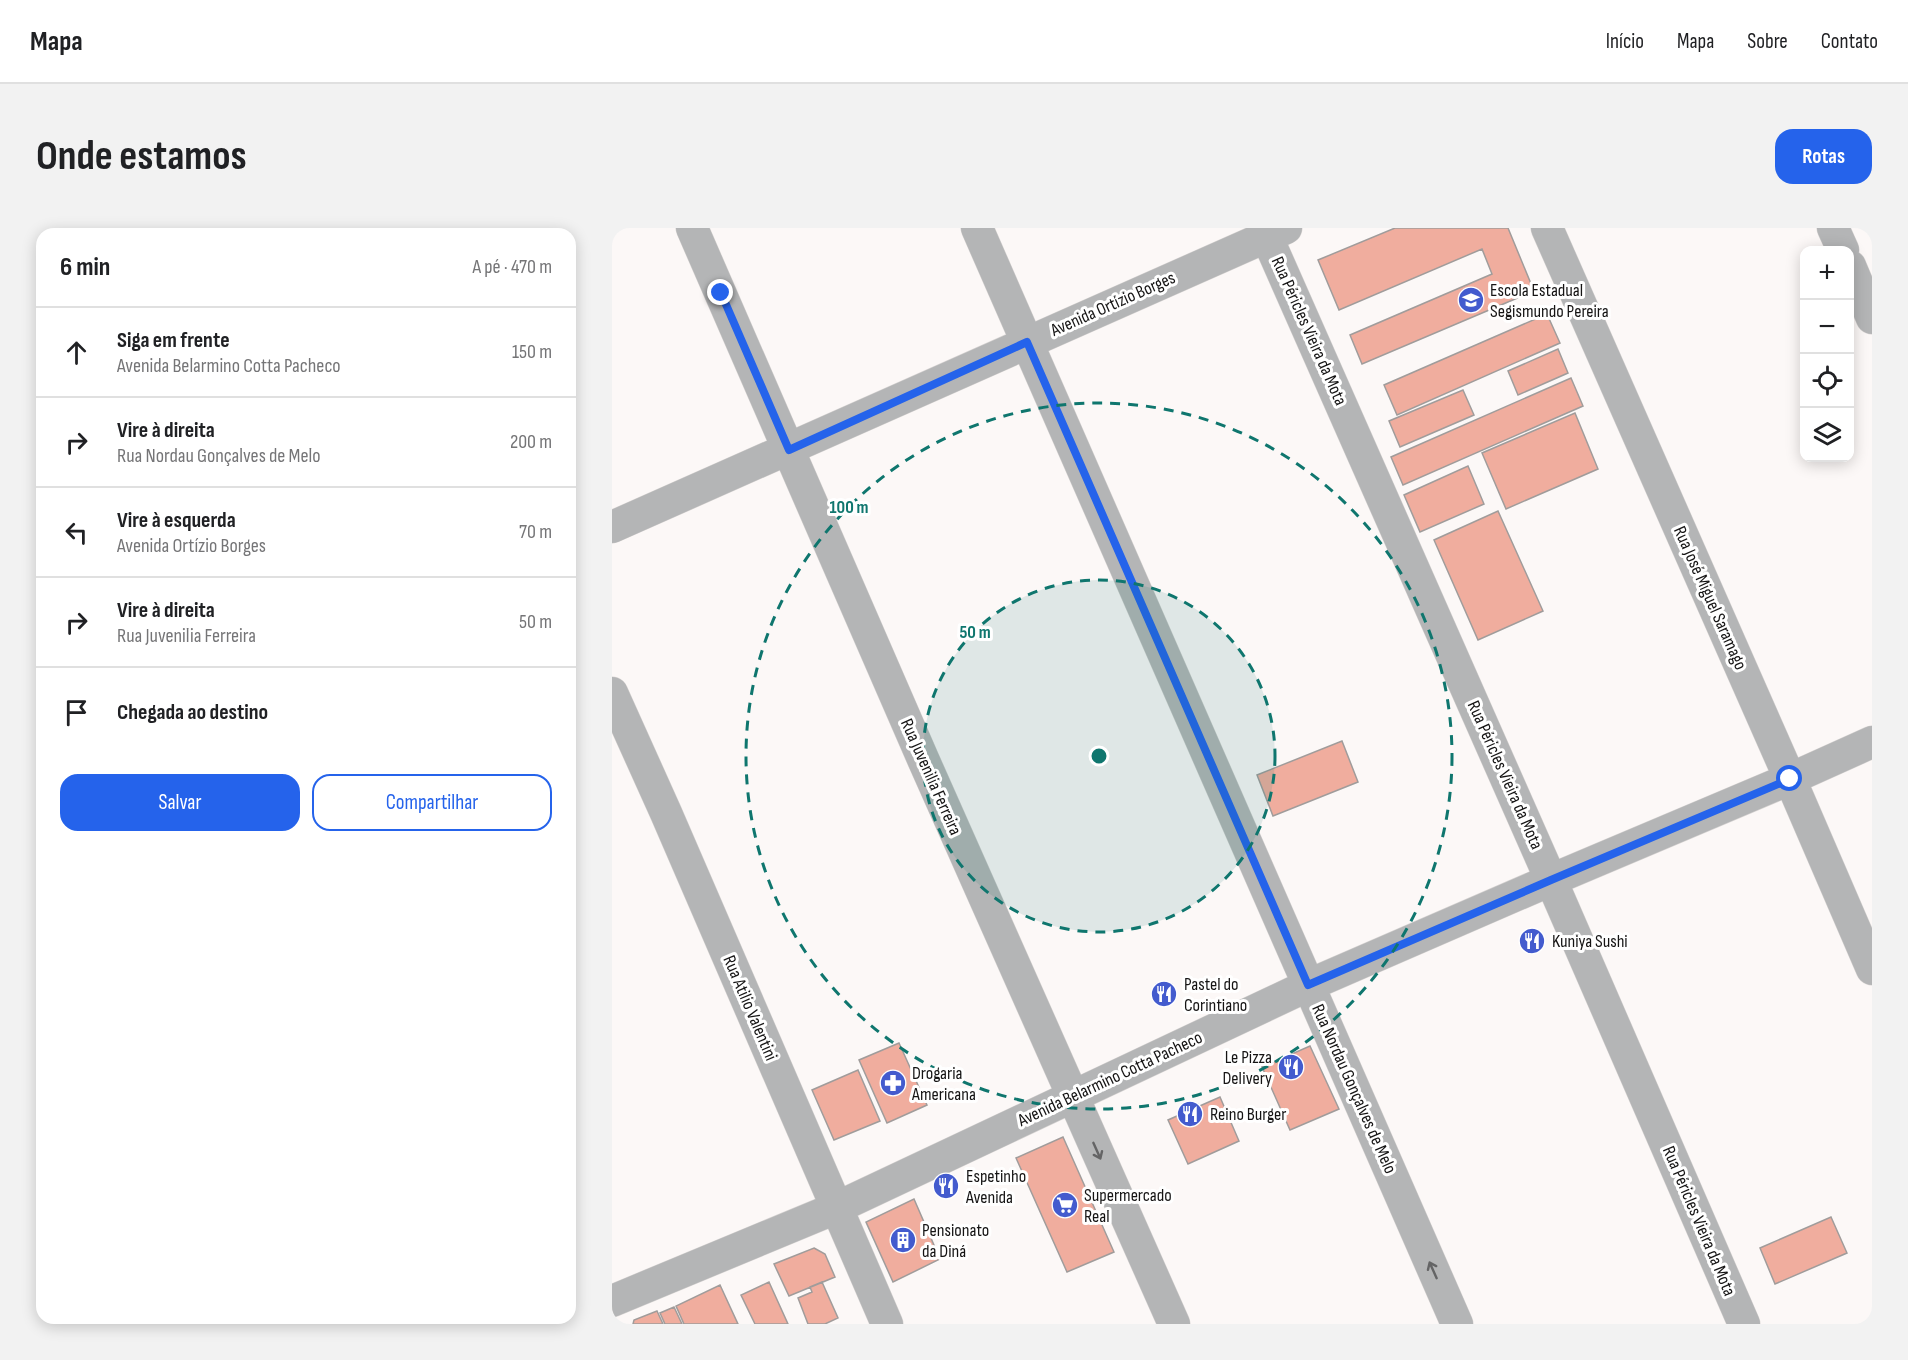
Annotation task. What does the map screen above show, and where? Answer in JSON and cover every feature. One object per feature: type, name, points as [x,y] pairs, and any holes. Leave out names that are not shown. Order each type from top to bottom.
[{"type":"street","name":"Rua Juvenilia Ferreira","points":[[692,228],[923,759],[1174,1324]]},
{"type":"street","name":"Rua Nordau Gonçalves de Melo","points":[[977,228],[1456,1324]]},
{"type":"street","name":"Rua José Miguel Saramago","points":[[1547,228],[1872,969]]},
{"type":"street","points":[[1833,228],[1841,246]]},
{"type":"street","name":"Avenida Ortízio Borges","points":[[612,527],[789,450],[1272,231]]},
{"type":"street","name":"Rua Péricles Vieira da Mota","points":[[1272,231],[1744,1324]]},
{"type":"street","points":[[1854,275],[1872,318]]},
{"type":"street","name":"Rua Atilio Valentini","points":[[612,693],[887,1324]]},
{"type":"street","name":"Avenida Belarmino Cotta Pacheco","points":[[612,1301],[836,1208],[1308,985],[1872,742]]},
{"type":"building","name":"Escola Estadual Segismundo Pereira","points":[[1395,228],[1508,228],[1534,291],[1362,364],[1350,335],[1492,274],[1482,249],[1339,310],[1318,260]]},
{"type":"building","name":"Escola Estadual Segismundo Pereira","points":[[1547,314],[1560,343],[1397,415],[1384,385]]},
{"type":"building","name":"Escola Estadual Segismundo Pereira","points":[[1558,349],[1568,373],[1518,395],[1508,371]]},
{"type":"building","points":[[1571,378],[1583,406],[1403,485],[1391,457]]},
{"type":"building","points":[[1463,390],[1474,415],[1400,447],[1389,421]]},
{"type":"building","points":[[1575,413],[1598,469],[1506,509],[1482,453]]},
{"type":"building","points":[[1468,466],[1484,504],[1420,532],[1404,495]]},
{"type":"building","points":[[1498,511],[1543,611],[1478,640],[1434,540]]},
{"type":"building","points":[[1342,741],[1358,782],[1273,816],[1257,775]]},
{"type":"building","name":"Drogaria Americana","points":[[899,1043],[927,1105],[887,1123],[859,1060]]},
{"type":"building","points":[[1310,1046],[1339,1109],[1290,1130],[1262,1067]]},
{"type":"building","points":[[858,1070],[880,1121],[834,1140],[812,1090]]},
{"type":"building","points":[[1220,1097],[1239,1141],[1188,1164],[1168,1120]]},
{"type":"building","name":"Supermercado Real","points":[[1063,1137],[1114,1252],[1067,1272],[1016,1158]]},
{"type":"building","name":"Pensionato da Diná","points":[[914,1199],[940,1259],[893,1282],[866,1222]]},
{"type":"building","points":[[1831,1217],[1847,1253],[1775,1284],[1760,1248]]},
{"type":"building","points":[[814,1248],[825,1254],[835,1277],[789,1296],[774,1264]]},
{"type":"building","points":[[769,1282],[788,1324],[755,1324],[741,1295]]},
{"type":"building","points":[[822,1282],[838,1318],[825,1324],[808,1324],[798,1298],[812,1292],[810,1287]]},
{"type":"building","points":[[720,1285],[738,1324],[684,1324],[676,1306]]},
{"type":"building","points":[[674,1307],[682,1324],[665,1324],[660,1313]]},
{"type":"building","points":[[657,1311],[663,1324],[633,1324],[634,1320]]},
{"type":"place","name":"Escola Estadual Segismundo Pereira","points":[[1471,300]]},
{"type":"place","name":"Kuniya Sushi","points":[[1532,941]]},
{"type":"place","name":"Pastel do Corintiano","points":[[1164,994]]},
{"type":"place","name":"Le Pizza Delivery","points":[[1291,1067]]},
{"type":"place","name":"Drogaria Americana","points":[[893,1083]]},
{"type":"place","name":"Reino Burger","points":[[1190,1114]]},
{"type":"place","name":"Espetinho Avenida","points":[[946,1186]]},
{"type":"place","name":"Supermercado Real","points":[[1065,1205]]},
{"type":"place","name":"Pensionato da Diná","points":[[903,1240]]},
{"type":"route","points":[[721,293],[789,450],[1027,342],[1308,985],[1790,779]]}]
